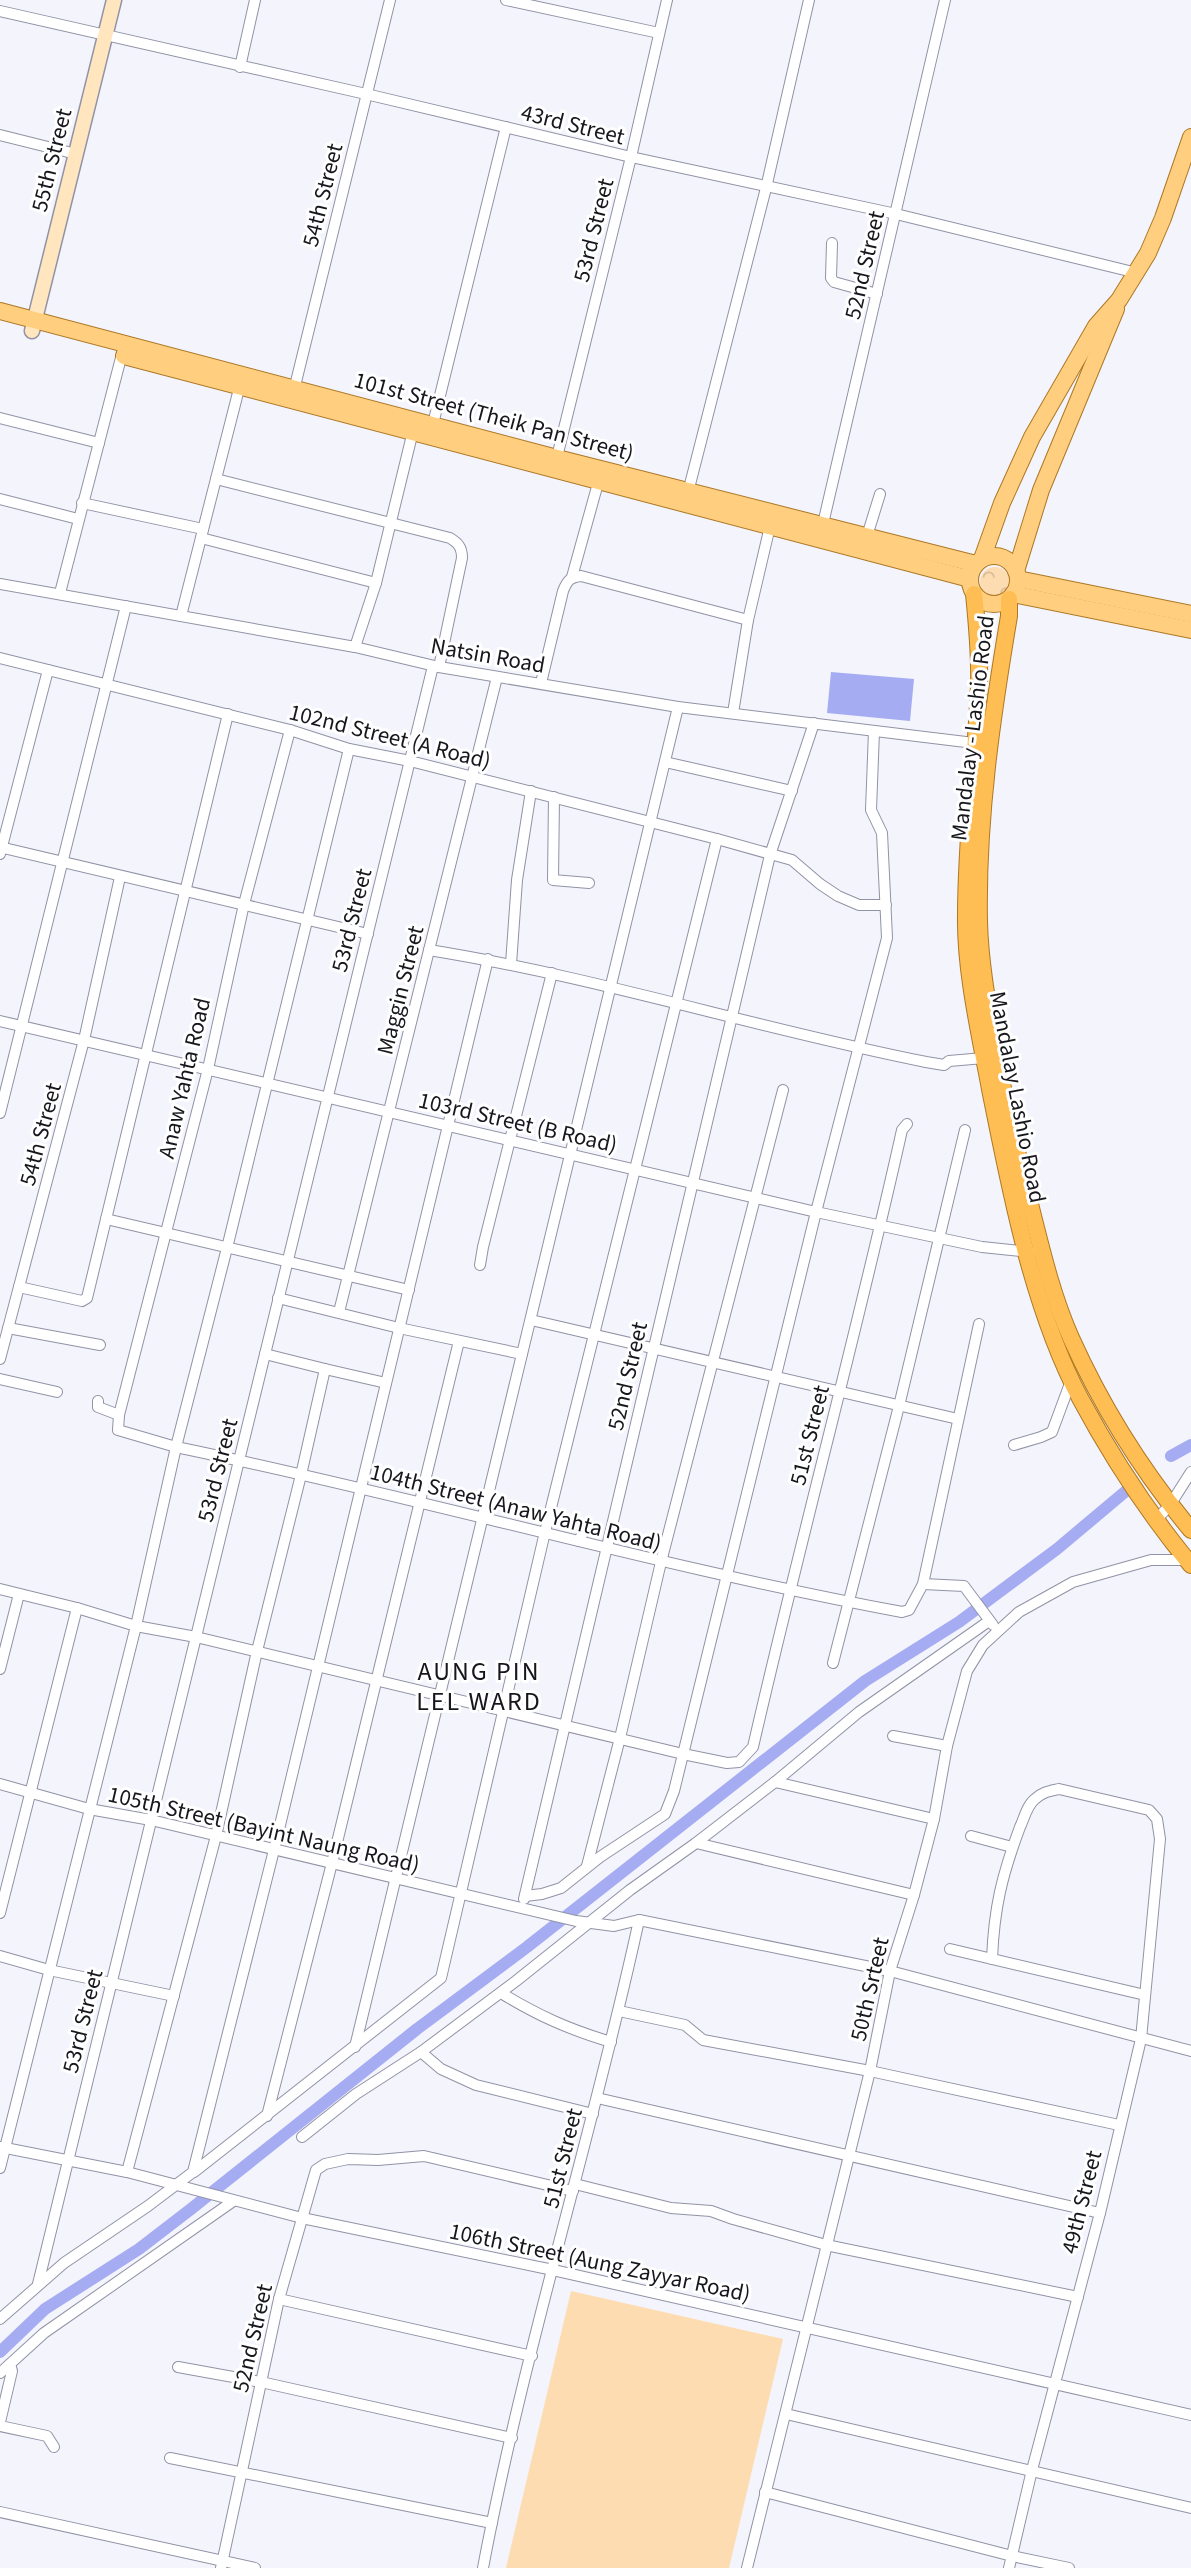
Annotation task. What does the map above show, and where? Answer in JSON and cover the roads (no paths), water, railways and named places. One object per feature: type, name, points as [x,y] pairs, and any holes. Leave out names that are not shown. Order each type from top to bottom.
[{"type":"highway","name":"Mandalay Lashio Road","points":[[975,574],[979,685],[965,920],[984,1058],[1010,1183],[1035,1252],[1055,1339],[1080,1397],[1132,1484],[1189,1563]]},
{"type":"highway","name":"Mandalay - Lashio Road","points":[[1014,586],[986,767],[980,854],[979,923],[986,987],[1005,1100],[1035,1252],[1070,1335],[1117,1428],[1170,1505],[1191,1530]]},
{"type":"main road","name":"55th Street","points":[[33,326],[114,0]]},
{"type":"main road","points":[[1119,300],[1108,333],[1041,490],[1014,586],[1000,603],[981,601],[975,574],[1002,503],[1032,437],[1096,326],[1119,300],[1137,273],[1163,218],[1191,137]]},
{"type":"main road","name":"101st Street (Theik Pan Street)","points":[[0,311],[33,326]]},
{"type":"main road","name":"101st Street (Theik Pan Street)","points":[[0,322],[33,326],[293,393],[975,574]]},
{"type":"main road","name":"101st Street (Theik Pan Street)","points":[[414,426],[433,424],[556,463]]},
{"type":"main road","name":"101st Street (Theik Pan Street)","points":[[821,532],[867,536],[975,574]]},
{"type":"main road","points":[[975,574],[990,557],[1005,559],[1014,586]]},
{"type":"main road","points":[[1014,586],[1191,614]]},
{"type":"main road","points":[[1014,586],[1191,630]]},
{"type":"street","points":[[240,66],[255,0]]},
{"type":"street","name":"54th Street","points":[[293,393],[390,0]]},
{"type":"street","points":[[506,0],[659,33]]},
{"type":"street","name":"53rd Street","points":[[556,463],[667,0]]},
{"type":"street","points":[[686,497],[766,188],[809,0]]},
{"type":"street","name":"52nd Street","points":[[821,532],[945,0]]},
{"type":"street","name":"43rd Street","points":[[0,11],[366,94],[631,158],[896,214],[1137,273]]},
{"type":"street","points":[[433,424],[506,127]]},
{"type":"street","points":[[0,135],[76,154]]},
{"type":"street","points":[[832,243],[830,267],[834,282],[877,294]]},
{"type":"street","points":[[60,593],[123,350]]},
{"type":"street","points":[[181,616],[241,380]]},
{"type":"street","points":[[0,418],[99,443]]},
{"type":"street","points":[[355,647],[376,583],[414,426]]},
{"type":"street","points":[[572,577],[601,475]]},
{"type":"street","points":[[216,479],[390,524]]},
{"type":"street","points":[[867,536],[880,494]]},
{"type":"street","points":[[0,499],[78,519]]},
{"type":"street","points":[[82,503],[202,533],[376,583]]},
{"type":"street","points":[[733,713],[748,620],[772,519]]},
{"type":"street","name":"53rd Street","points":[[38,2284],[462,551],[459,544],[450,538],[390,524]]},
{"type":"street","points":[[541,683],[563,592],[566,582],[572,577],[581,576],[748,620]]},
{"type":"street","name":"Natsin Road","points":[[0,584],[355,647],[436,666],[678,707],[974,743]]},
{"type":"street","points":[[0,1113],[126,606]]},
{"type":"street","name":"102nd Street (A Road)","points":[[0,658],[290,730],[349,749],[472,776],[717,839],[792,860],[820,884],[859,905],[886,905]]},
{"type":"street","points":[[48,670],[1,850],[62,861],[120,877],[368,934]]},
{"type":"street","name":"Maggin Street","points":[[340,1312],[497,677]]},
{"type":"street","points":[[355,2047],[678,707]]},
{"type":"street","points":[[19,1287],[85,1300],[228,715]]},
{"type":"street","name":"52nd Street","points":[[523,1901],[770,855],[814,723]]},
{"type":"street","name":"Anaw Yahta Road","points":[[121,1433],[118,1430],[119,1415],[208,1069],[244,904],[290,730]]},
{"type":"street","points":[[523,1901],[552,1892],[665,1814],[674,1791],[816,1212],[887,938],[882,833],[871,810],[874,731]]},
{"type":"street","points":[[0,2168],[2,2148],[136,1626],[176,1447],[349,749]]},
{"type":"street","points":[[665,762],[792,791]]},
{"type":"street","points":[[511,964],[517,880],[531,791]]},
{"type":"street","points":[[554,797],[553,880],[589,883]]},
{"type":"street","points":[[0,2319],[38,2284],[182,2186],[193,2172],[442,1978],[459,1893],[545,1532],[717,839]]},
{"type":"street","name":"54th Street","points":[[0,1359],[84,1040],[120,877]]},
{"type":"street","points":[[429,950],[488,959],[611,986],[730,1018],[944,1065],[949,1061],[984,1058]]},
{"type":"street","points":[[193,2172],[274,1850],[488,959]]},
{"type":"street","points":[[480,1265],[552,973]]},
{"type":"street","name":"103rd Street (B Road)","points":[[0,1021],[816,1212],[937,1238],[1035,1252]]},
{"type":"street","points":[[587,1867],[660,1562],[783,1090]]},
{"type":"street","name":"51st Street","points":[[683,1754],[727,1763],[739,1762],[753,1747],[902,1130],[907,1124]]},
{"type":"street","points":[[833,1663],[899,1406],[937,1238],[965,1130]]},
{"type":"street","points":[[106,1219],[409,1290]]},
{"type":"street","points":[[278,1298],[399,1328],[522,1354]]},
{"type":"street","points":[[531,1320],[958,1419]]},
{"type":"street","points":[[979,1324],[923,1584],[959,1585],[968,1589],[998,1631]]},
{"type":"street","points":[[8,1328],[100,1345]]},
{"type":"street","points":[[267,2116],[332,1863],[459,1341]]},
{"type":"street","points":[[265,1354],[386,1383]]},
{"type":"street","points":[[128,2172],[216,1836],[257,1651],[302,1475],[325,1369]]},
{"type":"street","points":[[1014,1445],[1052,1432],[1072,1378]]},
{"type":"street","points":[[0,1379],[57,1392]]},
{"type":"street","points":[[98,1401],[98,1407],[119,1415]]},
{"type":"street","name":"104th Street (Anaw Yahta Road)","points":[[121,1433],[545,1532],[660,1562],[848,1602],[909,1611],[923,1584]]},
{"type":"street","points":[[1157,1519],[1170,1505],[1191,1472]]},
{"type":"street","points":[[579,1541],[587,1524]]},
{"type":"street","name":"50th Srteet","points":[[747,2568],[870,2071],[890,1970],[914,1895],[934,1819],[947,1746],[973,1657],[1019,1612],[1073,1582],[1151,1560],[1189,1563]]},
{"type":"street","points":[[0,1589],[136,1626],[257,1651],[683,1754]]},
{"type":"street","points":[[0,1670],[19,1594]]},
{"type":"street","points":[[0,1913],[77,1608]]},
{"type":"street","points":[[302,2137],[356,2094],[421,2052],[501,1993],[591,1924],[630,1890],[775,1782],[859,1712],[989,1621]]},
{"type":"street","points":[[893,1736],[947,1746]]},
{"type":"street","points":[[775,1782],[934,1819]]},
{"type":"street","name":"105th Street (Bayint Naung Road)","points":[[0,1784],[89,1809],[151,1820],[396,1879],[459,1893],[523,1901],[538,1911],[591,1924]]},
{"type":"street","name":"49th Street","points":[[1009,2568],[1032,2469],[1100,2213],[1141,2039],[1160,1839],[1157,1819],[1149,1810],[1059,1789],[1045,1792],[1032,1801],[1012,1847]]},
{"type":"street","points":[[971,1836],[1012,1847],[994,1914],[992,1959]]},
{"type":"street","points":[[696,1843],[914,1895]]},
{"type":"street","points":[[591,1924],[614,1926],[639,1920],[890,1970],[1191,2051]]},
{"type":"street","name":"51st Street","points":[[484,2568],[512,2438],[619,2011],[639,1920]]},
{"type":"street","points":[[950,1949],[1145,1995]]},
{"type":"street","points":[[0,1956],[49,1970],[174,1996]]},
{"type":"street","points":[[501,1993],[543,2018],[570,2030],[611,2042]]},
{"type":"street","points":[[619,2011],[685,2025],[703,2040],[870,2071],[1119,2125]]},
{"type":"street","points":[[421,2052],[441,2069],[476,2085],[593,2114]]},
{"type":"street","points":[[597,2098],[1100,2213]]},
{"type":"street","name":"106th Street (Aung Zayyar Road)","points":[[2,2148],[128,2172],[302,2218],[554,2270],[1191,2415]]},
{"type":"street","name":"52nd Street","points":[[222,2564],[279,2299],[316,2171],[334,2162],[424,2156],[574,2188]]},
{"type":"street","points":[[574,2188],[671,2208],[712,2211],[826,2245],[1078,2297]]},
{"type":"street","points":[[0,2374],[44,2333],[228,2200]]},
{"type":"street","points":[[279,2299],[532,2357]]},
{"type":"street","points":[[10,2364],[12,2371],[0,2424],[47,2436],[54,2447]]},
{"type":"street","points":[[178,2367],[261,2382],[512,2438]]},
{"type":"street","points":[[786,2414],[1191,2508]]},
{"type":"street","points":[[170,2458],[492,2523]]},
{"type":"street","points":[[765,2492],[1012,2556],[1069,2568]]},
{"type":"street","points":[[0,2512],[222,2564],[255,2568]]},
{"type":"water","points":[[831,672],[914,679],[910,721],[827,713]]},
{"type":"waterway","points":[[1171,1456],[1191,1445]]},
{"type":"waterway","points":[[0,2352],[45,2309],[139,2249],[865,1681],[959,1622],[1057,1549],[1126,1491]]},
{"type":"district","name":"AUNG PIN LEL WARD","points":[[479,1686]]}]
